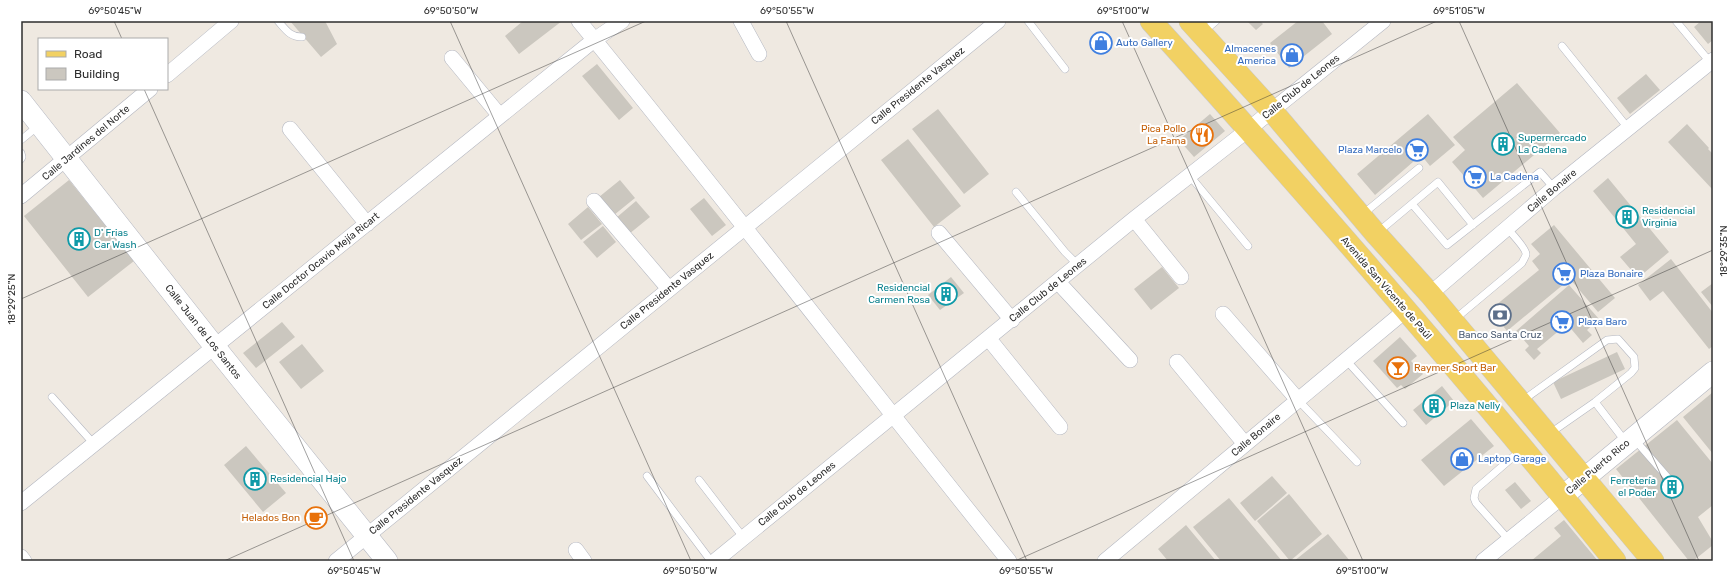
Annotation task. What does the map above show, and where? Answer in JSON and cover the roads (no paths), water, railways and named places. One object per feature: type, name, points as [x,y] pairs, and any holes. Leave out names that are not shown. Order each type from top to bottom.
[{"type":"main road","name":"Avenida San Vicente de Paúl","points":[[1151,21],[1249,129],[1406,310],[1563,496],[1615,561]]},
{"type":"main road","points":[[1202,25],[1272,111],[1376,234],[1453,321],[1653,561]]},
{"type":"street","points":[[168,74],[231,21]]},
{"type":"street","points":[[579,21],[745,227],[893,417],[1010,561]]},
{"type":"street","name":"Calle Doctor Ocavio Mejía Ricart","points":[[21,503],[215,348],[594,40],[622,21]]},
{"type":"street","points":[[741,21],[759,54]]},
{"type":"street","name":"Calle Presidente Vasquez","points":[[336,561],[998,21]]},
{"type":"street","name":"Calle Club de Leones","points":[[715,561],[1134,220],[1383,21]]},
{"type":"street","points":[[452,58],[500,116]]},
{"type":"street","name":"Calle Bonaire","points":[[1430,294],[1554,188],[1711,61]]},
{"type":"street","name":"Calle Jardines del Norte","points":[[22,193],[67,158],[149,90]]},
{"type":"street","name":"Calle Juan de Los Santos","points":[[21,101],[215,348],[387,561]]},
{"type":"street","points":[[290,129],[367,224]]},
{"type":"street","points":[[594,201],[668,289]]},
{"type":"street","points":[[1134,220],[1181,277]]},
{"type":"street","points":[[939,233],[1012,320]]},
{"type":"street","points":[[1058,282],[1130,360]]},
{"type":"street","name":"Calle Bonaire","points":[[1106,561],[1406,310]]},
{"type":"street","points":[[1223,314],[1298,400]]},
{"type":"street","points":[[989,339],[1060,427]]},
{"type":"street","points":[[1177,362],[1246,444]]},
{"type":"street","name":"Calle Puerto Rico","points":[[1483,561],[1713,372]]},
{"type":"street","points":[[21,557],[24,561]]},
{"type":"lane","points":[[278,21],[289,34],[296,37],[302,37]]},
{"type":"lane","points":[[1028,21],[1065,69]]},
{"type":"lane","points":[[1676,21],[1711,61]]},
{"type":"lane","points":[[1562,46],[1628,128]]},
{"type":"lane","points":[[21,140],[40,125]]},
{"type":"lane","points":[[21,154],[21,159]]},
{"type":"lane","points":[[1361,216],[1419,168]]},
{"type":"lane","points":[[1412,204],[1447,245],[1540,172],[1554,188]]},
{"type":"lane","points":[[1190,176],[1248,246]]},
{"type":"lane","points":[[1376,234],[1438,182],[1473,225]]},
{"type":"lane","points":[[1016,192],[1065,252],[1079,265]]},
{"type":"lane","points":[[1453,321],[1525,258],[1525,250],[1507,228]]},
{"type":"lane","points":[[1521,402],[1612,338],[1618,339],[1634,357],[1634,368],[1631,373],[1595,402],[1548,434]]},
{"type":"lane","points":[[1346,360],[1402,423]]},
{"type":"lane","points":[[52,397],[94,444]]},
{"type":"lane","points":[[1298,400],[1357,462]]},
{"type":"lane","points":[[1595,402],[1668,479]]},
{"type":"lane","points":[[1508,540],[1476,503],[1474,494],[1476,489],[1522,448]]},
{"type":"lane","points":[[647,476],[712,561]]},
{"type":"lane","points":[[699,480],[743,537]]},
{"type":"place","name":"Auto Gallery","points":[[1101,43]]},
{"type":"place","name":"Almacenes America","points":[[1292,55]]},
{"type":"place","name":"Pica Pollo La Fama","points":[[1202,135]]},
{"type":"place","name":"Supermercado La Cadena","points":[[1503,144]]},
{"type":"place","name":"Plaza Marcelo","points":[[1417,150]]},
{"type":"place","name":"La Cadena","points":[[1475,177]]},
{"type":"place","name":"Residencial Virginia","points":[[1627,217]]},
{"type":"place","name":"D' Frias Car Wash","points":[[79,239]]},
{"type":"place","name":"Plaza Bonaire","points":[[1564,274]]},
{"type":"place","name":"Residencial Carmen Rosa","points":[[946,294]]},
{"type":"place","name":"Banco Santa Cruz","points":[[1500,315]]},
{"type":"place","name":"Plaza Baro","points":[[1562,322]]},
{"type":"place","name":"Raymer Sport Bar","points":[[1398,368]]},
{"type":"place","name":"Plaza Nelly","points":[[1434,406]]},
{"type":"place","name":"Laptop Garage","points":[[1462,459]]},
{"type":"place","name":"Residencial Hajo","points":[[255,479]]},
{"type":"place","name":"Ferretería el Poder","points":[[1672,487]]},
{"type":"place","name":"Helados Bon","points":[[316,518]]}]
